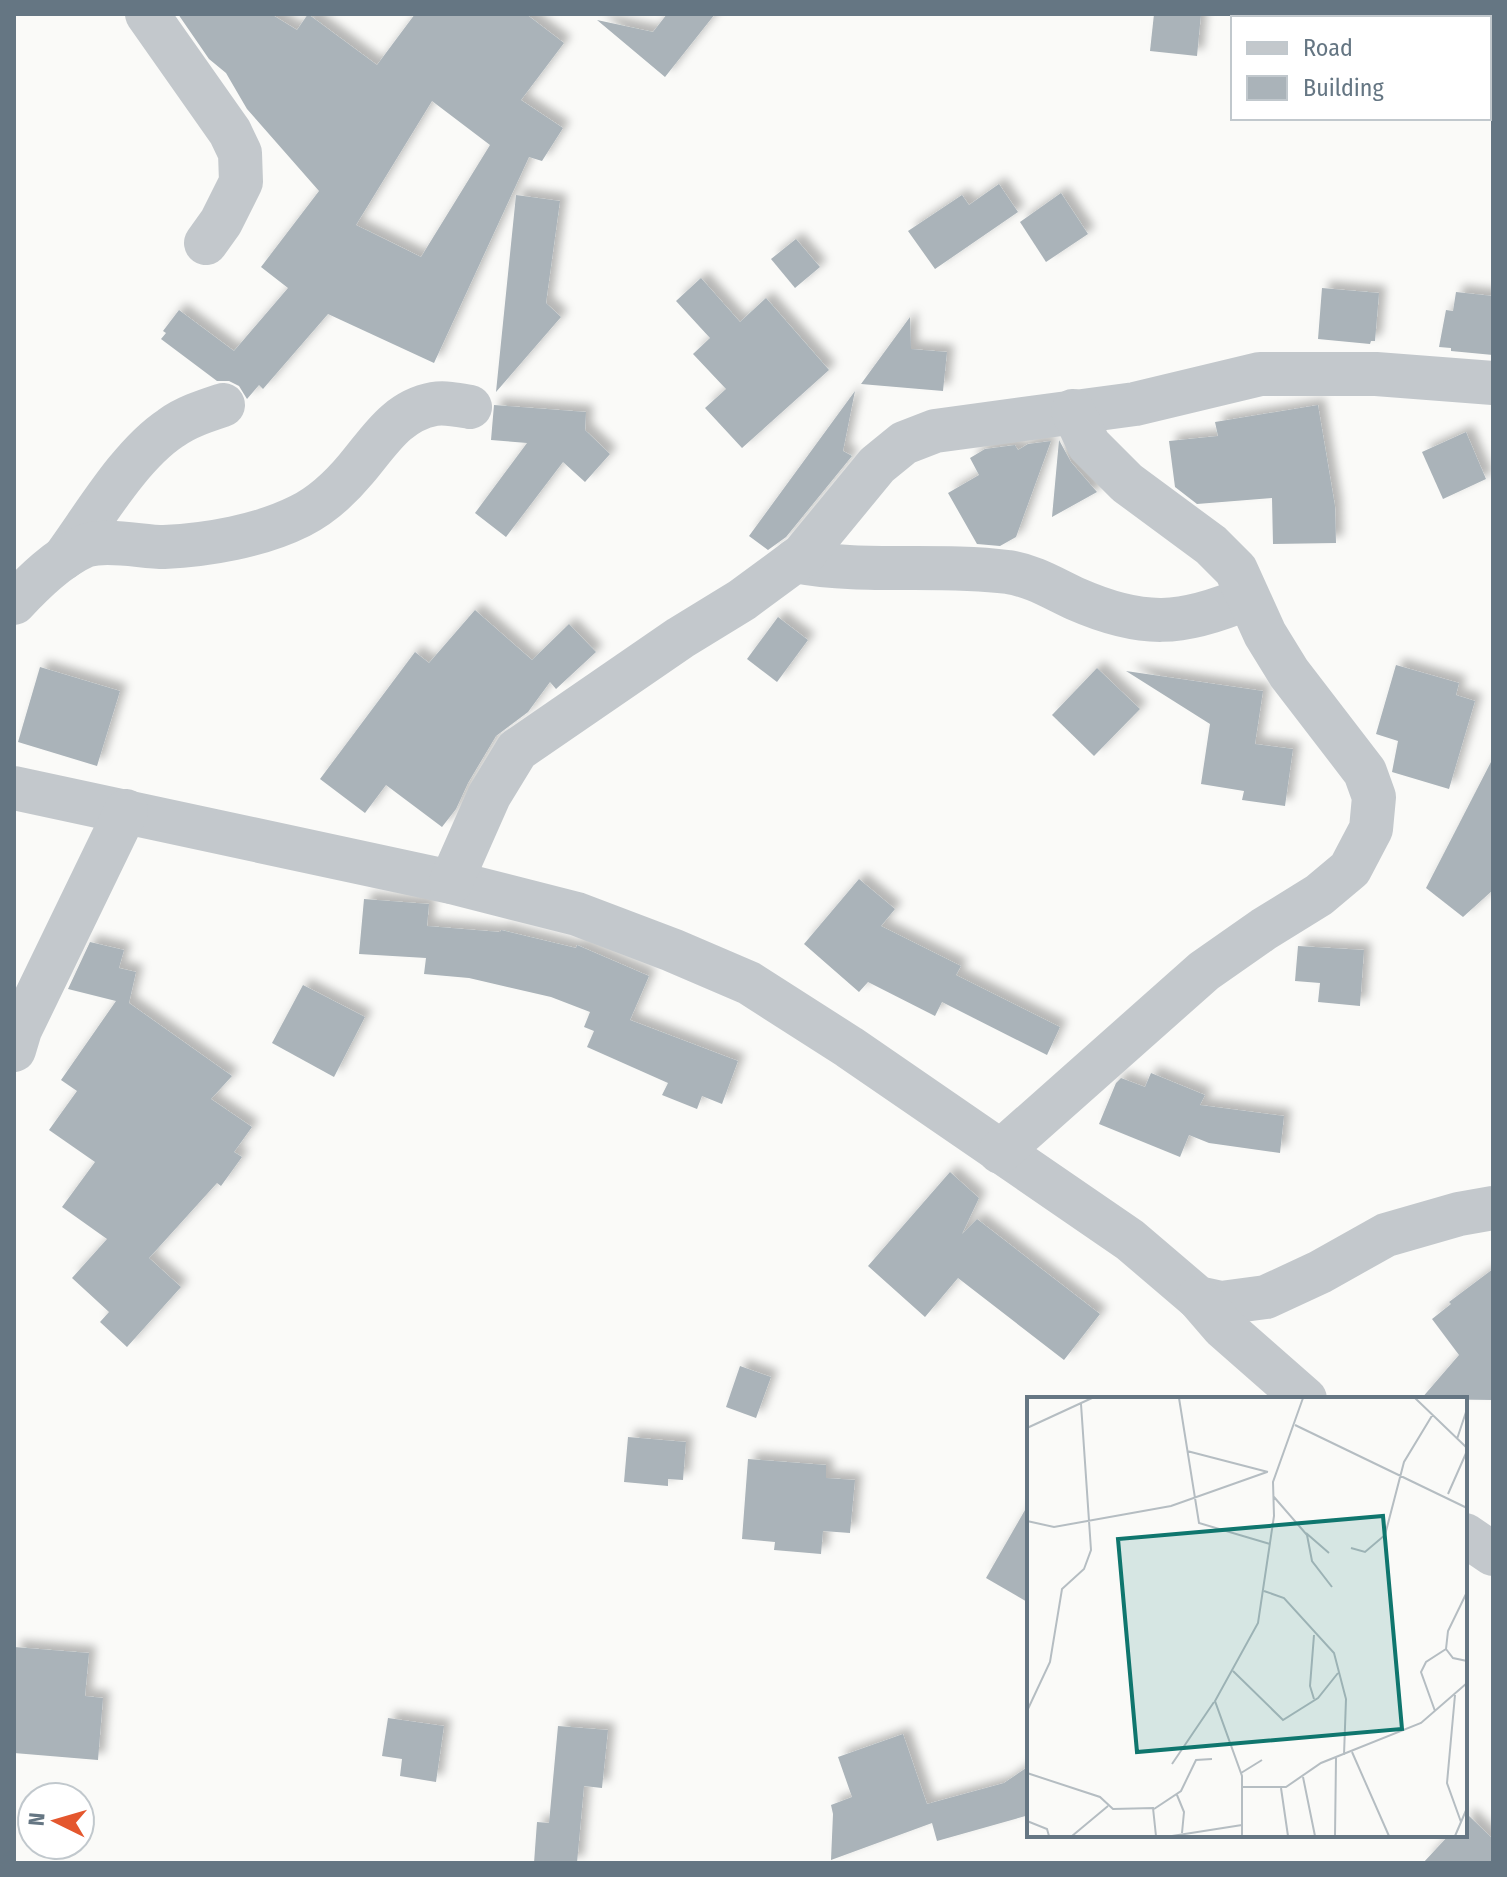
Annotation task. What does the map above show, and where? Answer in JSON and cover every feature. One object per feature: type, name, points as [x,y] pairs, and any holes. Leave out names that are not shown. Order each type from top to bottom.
[{"type":"street","points":[[147,14],[230,132],[240,153],[241,182],[221,222],[206,243]]},
{"type":"street","points":[[451,882],[489,796],[517,750],[680,638],[742,600],[803,555],[877,465],[904,443],[935,431],[1135,404],[1260,374],[1376,374],[1493,383]]},
{"type":"street","points":[[64,558],[88,545],[161,547],[211,541],[270,527],[300,516],[322,502],[356,469],[388,427],[416,409],[436,404],[470,407]]},
{"type":"street","points":[[14,603],[64,558],[139,455],[171,428],[223,405]]},
{"type":"street","points":[[1000,1152],[1204,971],[1340,878],[1350,869],[1371,829],[1374,797],[1365,772],[1289,673],[1265,634],[1236,570],[1211,545],[1127,483],[1089,445],[1073,411]]},
{"type":"street","points":[[795,561],[839,567],[1009,572],[1031,577],[1105,610],[1150,621],[1183,620],[1210,614],[1247,598]]},
{"type":"street","points":[[14,788],[451,882],[577,914],[749,983],[849,1047],[1130,1240],[1198,1298],[1223,1327],[1303,1397]]},
{"type":"street","points":[[14,1050],[40,986],[126,811]]},
{"type":"street","points":[[1198,1298],[1221,1303],[1266,1297],[1320,1272],[1386,1235],[1459,1214],[1493,1208]]},
{"type":"street","points":[[1467,1536],[1493,1554]]},
{"type":"building","points":[[178,14],[271,14],[297,30],[308,14],[377,65],[415,14],[526,14],[564,43],[521,100],[563,128],[542,161],[529,157],[434,363],[328,314],[263,389],[259,385],[247,399],[239,386],[229,381],[217,381],[161,339],[166,333],[163,331],[179,310],[234,351],[288,288],[261,267],[319,191],[247,109],[226,73],[209,59]],"holes":[[[432,101],[490,145],[421,257],[356,225]]]},
{"type":"building","points":[[667,14],[715,14],[665,77],[597,20],[653,32]]},
{"type":"building","points":[[1154,14],[1201,14],[1197,56],[1150,51]]},
{"type":"building","points":[[999,184],[1018,212],[935,269],[908,231],[962,195],[969,205]]},
{"type":"building","points":[[1061,193],[1088,234],[1046,262],[1020,222]]},
{"type":"building","points":[[516,195],[560,201],[546,303],[561,317],[496,392]]},
{"type":"building","points":[[796,239],[820,267],[795,288],[771,259]]},
{"type":"building","points":[[701,278],[740,322],[766,298],[829,370],[742,448],[705,408],[726,389],[693,354],[710,338],[676,301]]},
{"type":"building","points":[[1322,288],[1379,293],[1375,341],[1370,344],[1318,339]]},
{"type":"building","points":[[1456,292],[1493,296],[1493,355],[1439,347],[1446,310],[1453,311]]},
{"type":"building","points":[[910,317],[911,349],[947,352],[943,391],[861,384]]},
{"type":"building","points":[[855,391],[843,451],[852,456],[786,537],[768,550],[749,536]]},
{"type":"building","points":[[494,405],[586,412],[585,430],[610,454],[585,482],[563,462],[506,537],[475,513],[527,443],[491,440]]},
{"type":"building","points":[[1318,405],[1335,506],[1336,543],[1273,544],[1272,498],[1197,504],[1175,487],[1169,441],[1218,436],[1215,422]]},
{"type":"building","points":[[1466,432],[1486,479],[1443,499],[1422,452]]},
{"type":"building","points":[[1059,440],[1071,462],[1097,492],[1052,517]]},
{"type":"building","points":[[1051,441],[1016,537],[1000,546],[977,544],[948,493],[979,475],[970,458],[985,449],[1015,445],[1018,450],[1028,444]]},
{"type":"building","points":[[475,610],[532,660],[569,624],[596,652],[556,689],[550,682],[528,712],[496,736],[456,809],[442,827],[386,785],[365,813],[320,779],[415,652],[429,663]]},
{"type":"building","points":[[778,617],[808,640],[777,682],[747,659]]},
{"type":"building","points":[[1396,665],[1459,683],[1456,695],[1475,701],[1449,789],[1392,772],[1398,741],[1376,734]]},
{"type":"building","points":[[40,667],[120,691],[97,766],[18,742]]},
{"type":"building","points":[[1097,668],[1140,709],[1094,756],[1052,715]]},
{"type":"building","points":[[1126,671],[1263,691],[1255,744],[1293,749],[1285,806],[1242,800],[1244,791],[1201,784],[1210,724]]},
{"type":"building","points":[[1493,758],[1493,890],[1463,917],[1426,888]]},
{"type":"building","points":[[859,879],[895,909],[881,926],[961,966],[956,975],[1060,1027],[1047,1055],[942,1002],[935,1016],[868,982],[859,992],[804,944]]},
{"type":"building","points":[[364,899],[429,904],[427,926],[501,930],[576,948],[577,945],[649,976],[630,1020],[738,1061],[722,1104],[702,1096],[697,1109],[662,1095],[668,1083],[587,1047],[594,1031],[584,1027],[590,1012],[551,997],[469,978],[424,974],[426,958],[359,954]]},
{"type":"building","points":[[90,942],[124,950],[119,968],[136,972],[129,1003],[232,1076],[211,1099],[252,1127],[234,1152],[242,1157],[221,1186],[217,1183],[149,1258],[181,1287],[127,1347],[100,1322],[109,1312],[72,1278],[107,1239],[62,1207],[95,1162],[49,1130],[77,1091],[61,1080],[116,1001],[68,989]]},
{"type":"building","points":[[1298,946],[1364,950],[1360,1006],[1318,1002],[1320,983],[1295,981]]},
{"type":"building","points":[[303,985],[365,1017],[334,1077],[272,1043]]},
{"type":"building","points":[[1151,1073],[1205,1095],[1200,1105],[1284,1116],[1280,1153],[1209,1143],[1189,1135],[1180,1157],[1099,1124],[1121,1078],[1145,1087]]},
{"type":"building","points":[[950,1172],[979,1198],[962,1234],[977,1219],[1100,1314],[1064,1360],[958,1278],[925,1317],[868,1266]]},
{"type":"building","points":[[1493,1269],[1493,1400],[1423,1397],[1459,1355],[1432,1319],[1451,1304],[1449,1302]]},
{"type":"building","points":[[740,1366],[771,1377],[756,1418],[726,1407]]},
{"type":"building","points":[[628,1437],[686,1442],[683,1480],[668,1479],[668,1486],[624,1482]]},
{"type":"building","points":[[748,1459],[826,1465],[826,1478],[855,1480],[850,1533],[823,1531],[821,1554],[774,1550],[775,1542],[742,1539]]},
{"type":"building","points":[[1027,1506],[1027,1602],[986,1578]]},
{"type":"building","points":[[14,1647],[89,1653],[85,1696],[103,1698],[98,1760],[14,1753]]},
{"type":"building","points":[[388,1718],[444,1726],[436,1782],[400,1776],[402,1759],[382,1756]]},
{"type":"building","points":[[558,1726],[608,1730],[602,1788],[584,1786],[577,1863],[534,1863],[537,1822],[549,1823]]},
{"type":"building","points":[[903,1734],[927,1804],[1004,1783],[1027,1767],[1027,1816],[937,1841],[932,1823],[831,1860],[831,1805],[852,1797],[838,1757]]},
{"type":"building","points":[[1467,1816],[1493,1839],[1493,1863],[1423,1863],[1447,1837],[1467,1837]]}]
